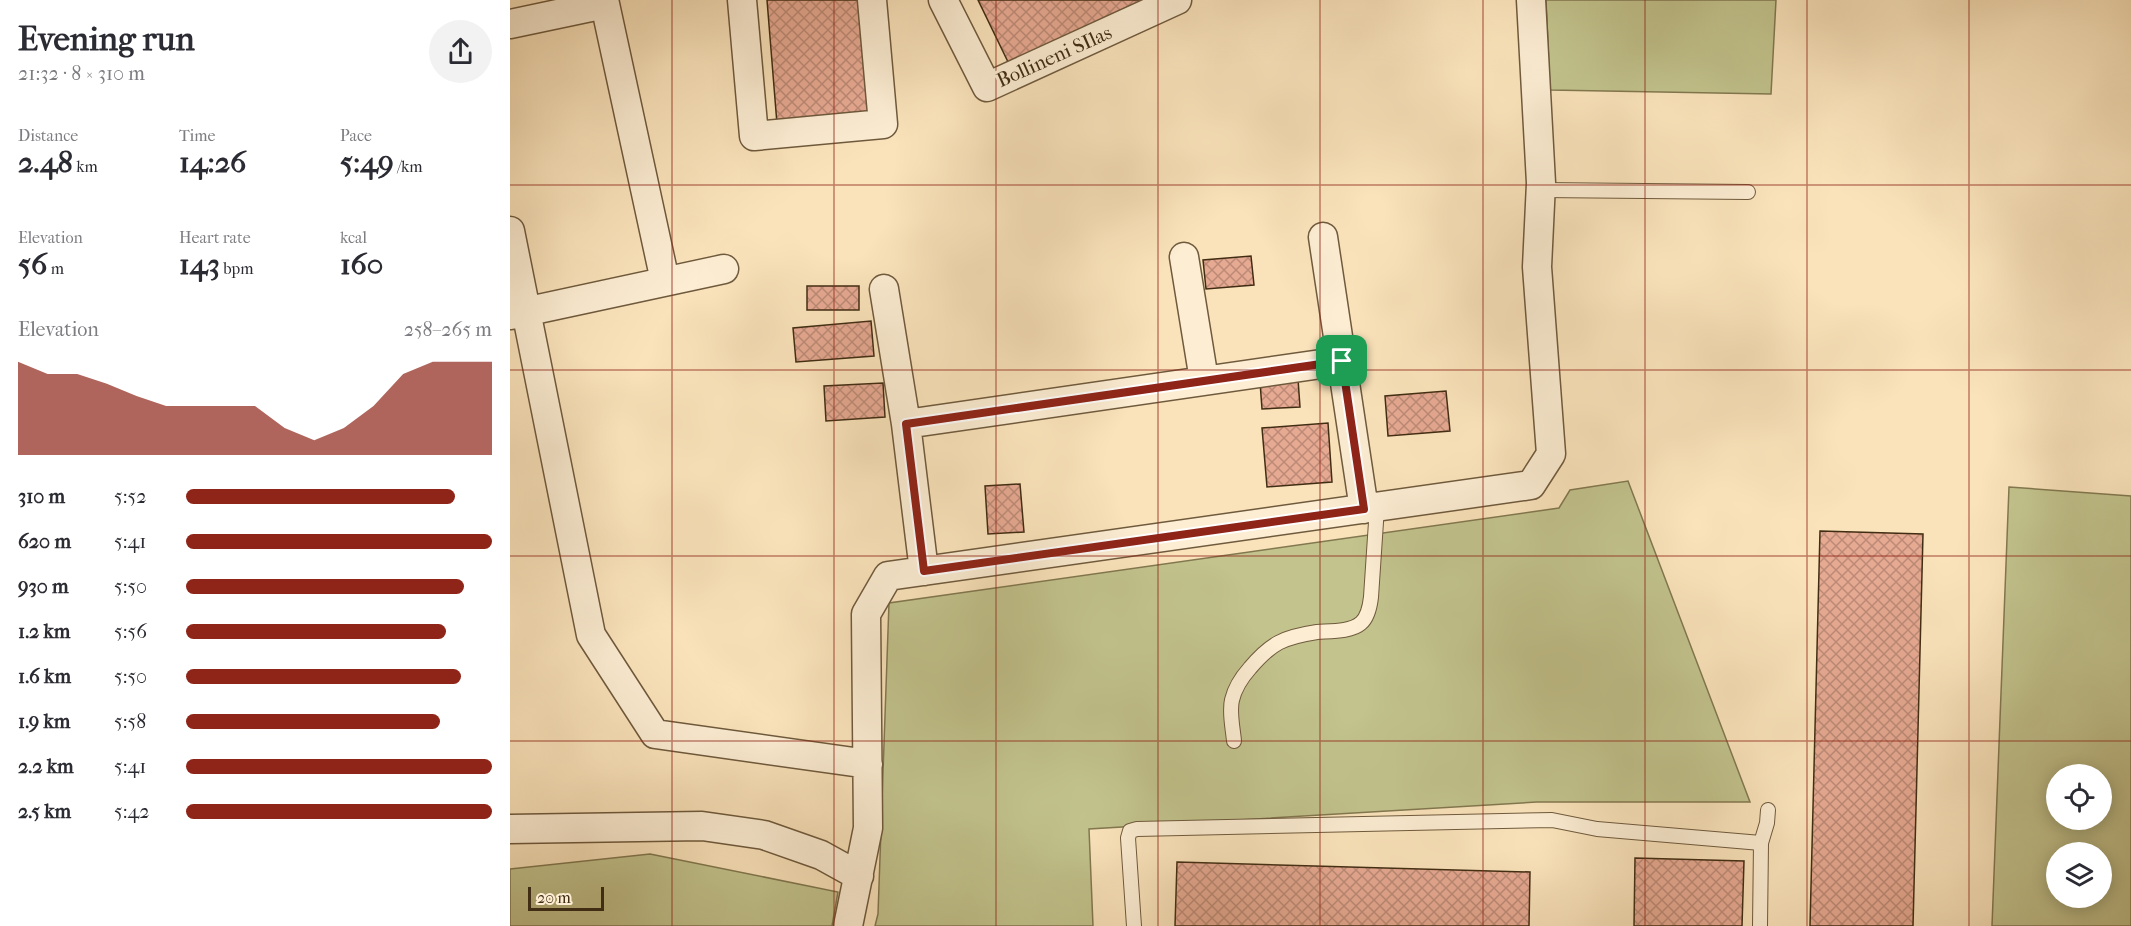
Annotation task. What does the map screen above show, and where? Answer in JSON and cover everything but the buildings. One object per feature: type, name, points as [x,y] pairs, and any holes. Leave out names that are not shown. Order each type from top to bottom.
[{"type":"street","points":[[742,0],[754,135],[884,124],[872,0]]},
{"type":"street","name":"Bollineni SIlas","points":[[944,0],[987,87],[1177,0]]},
{"type":"street","points":[[848,926],[868,828],[866,614],[888,576],[1531,485],[1551,454],[1537,267],[1541,190],[1531,0]]},
{"type":"street","points":[[510,24],[605,4],[665,281]]},
{"type":"street","points":[[510,231],[518,313],[591,635],[655,734],[868,764]]},
{"type":"street","points":[[1323,237],[1342,361],[1370,508]]},
{"type":"street","points":[[1184,257],[1204,380]]},
{"type":"street","points":[[518,313],[724,269]]},
{"type":"street","points":[[884,289],[906,424],[924,571]]},
{"type":"street","points":[[906,424],[1342,361]]},
{"type":"street","points":[[510,829],[702,826],[764,835],[821,855],[859,876]]},
{"type":"lane","points":[[1541,190],[1748,192]]},
{"type":"lane","points":[[1234,741],[1232,702],[1241,678],[1265,650],[1277,642],[1300,634],[1347,629],[1356,627],[1363,621],[1369,610],[1371,597],[1370,508]]},
{"type":"lane","points":[[1760,926],[1761,843],[1768,810]]},
{"type":"lane","points":[[1134,926],[1128,838],[1130,831],[1137,829],[1552,820],[1597,829],[1761,843]]},
{"type":"green space","points":[[1546,0],[1776,0],[1771,94],[1550,90]]},
{"type":"green space","points":[[1628,481],[1750,802],[1537,802],[1089,829],[1093,926],[875,926],[878,914],[889,603],[1559,508],[1570,490]]},
{"type":"green space","points":[[2009,487],[2131,496],[2131,926],[1992,926]]},
{"type":"green space","points":[[650,854],[838,892],[832,926],[510,926],[510,869]]},
{"type":"route","points":[[1342,361],[1364,509],[924,571],[906,424],[1342,361]]}]
